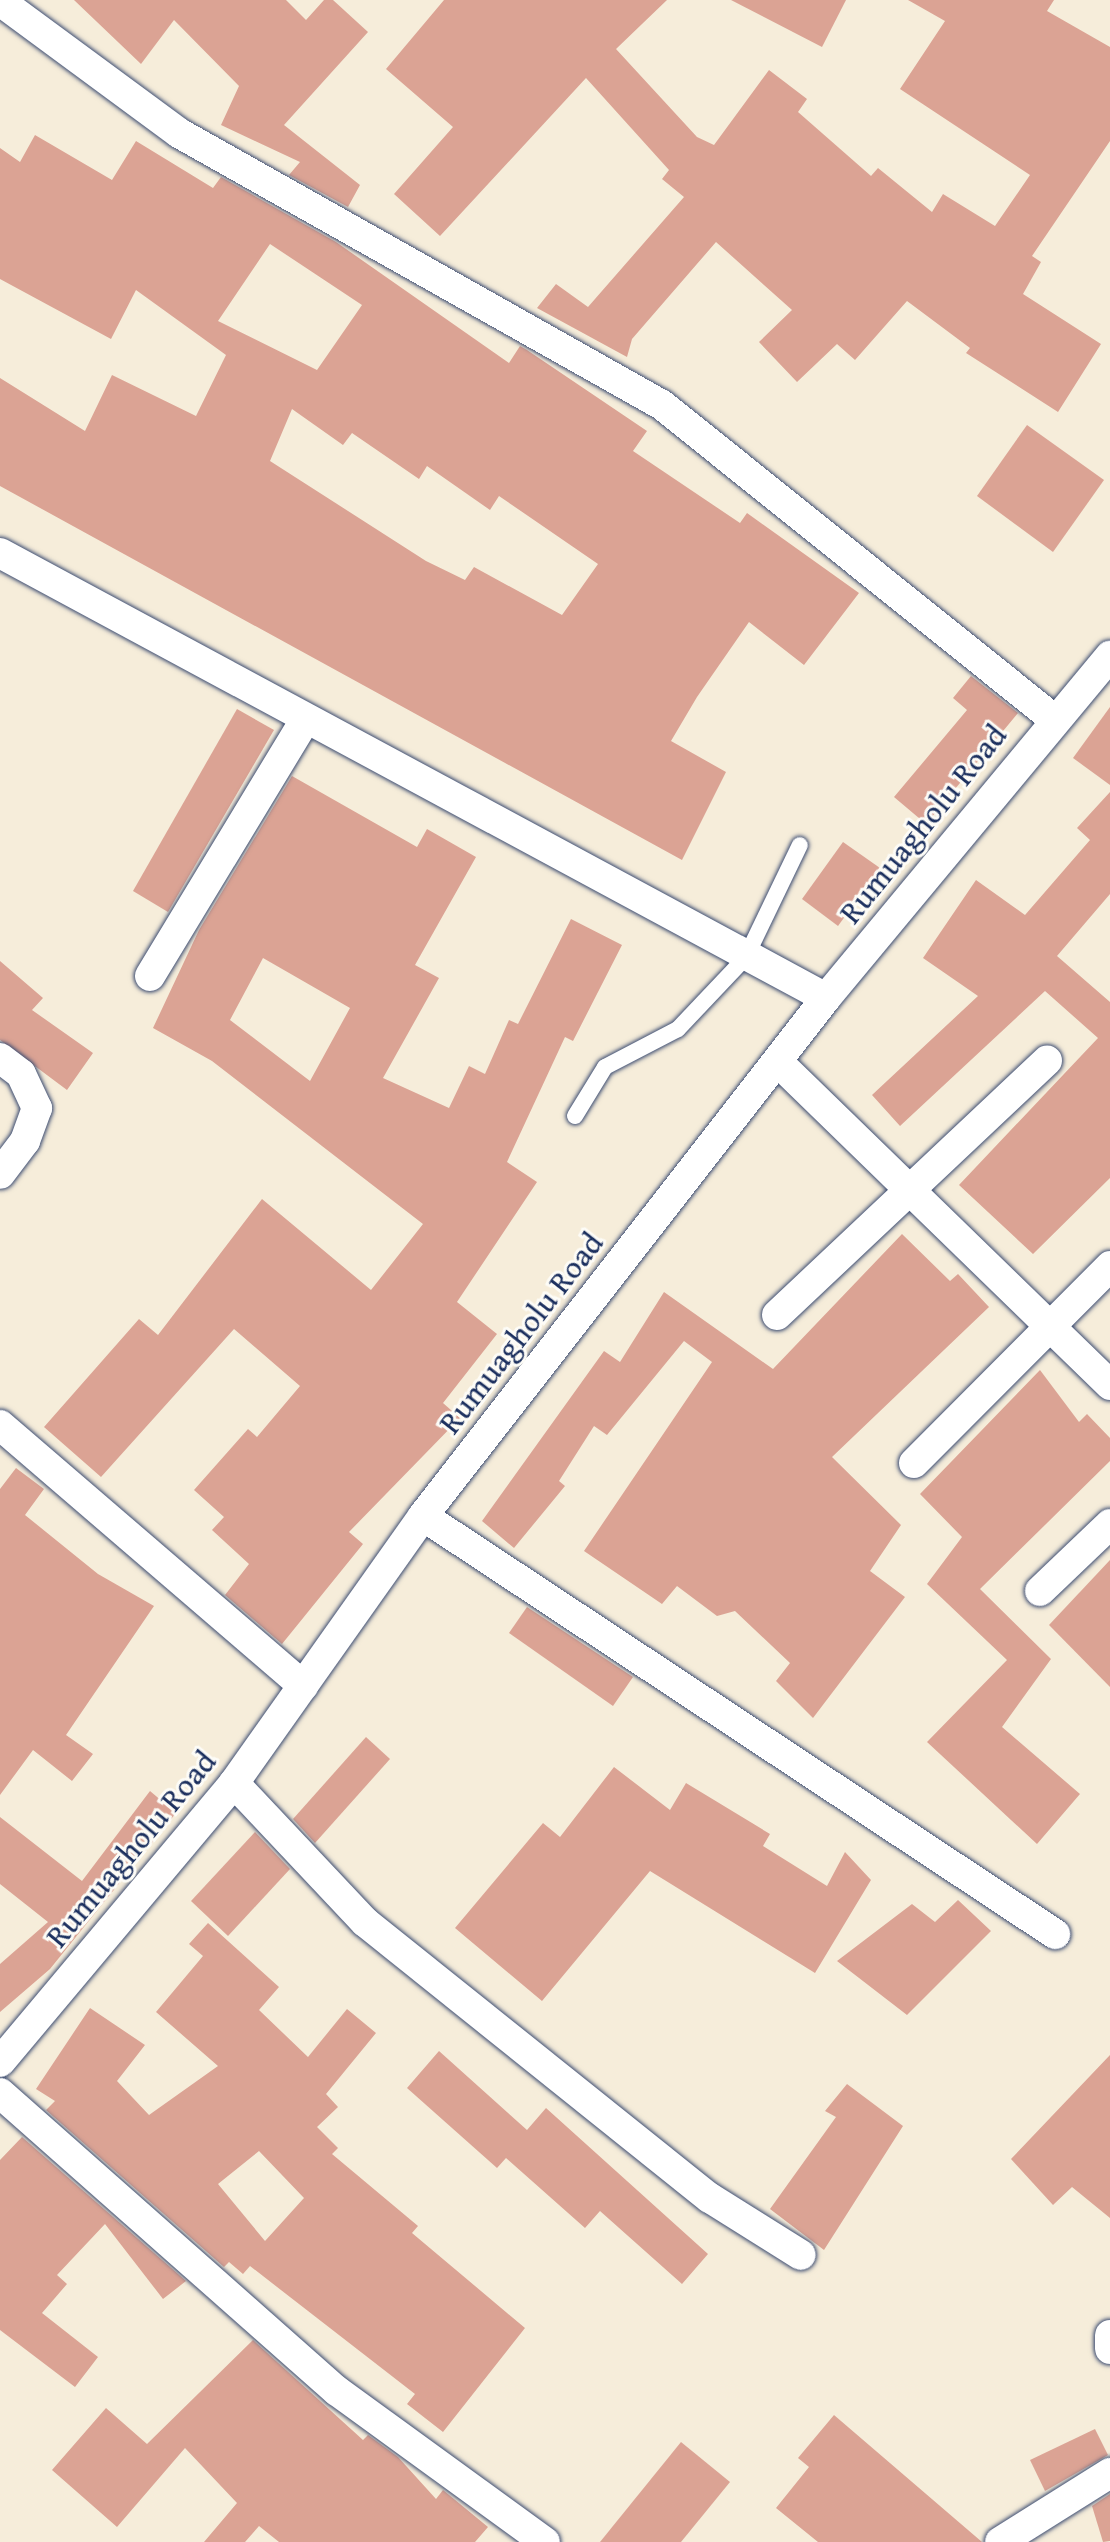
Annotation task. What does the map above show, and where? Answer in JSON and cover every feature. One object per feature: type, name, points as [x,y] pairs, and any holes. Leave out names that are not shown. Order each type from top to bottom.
[{"type":"street","points":[[0,1],[179,133],[662,405],[1055,720]]},
{"type":"street","points":[[0,553],[826,998]]},
{"type":"street","name":"Rumuagholu Road","points":[[6,2044],[234,1783],[423,1516],[779,1063],[826,998],[1110,656]]},
{"type":"street","points":[[150,976],[305,720]]},
{"type":"street","points":[[0,1058],[21,1074],[37,1108],[25,1141],[0,1174]]},
{"type":"street","points":[[777,1315],[1047,1061]]},
{"type":"street","points":[[779,1063],[1046,1327],[1110,1385]]},
{"type":"street","points":[[914,1463],[1110,1266]]},
{"type":"street","points":[[0,1425],[303,1686]]},
{"type":"street","points":[[423,1516],[1055,1934]]},
{"type":"street","points":[[1040,1591],[1110,1524]]},
{"type":"street","points":[[234,1783],[365,1922],[710,2198],[801,2255]]},
{"type":"street","points":[[0,2093],[337,2391],[545,2542]]},
{"type":"street","points":[[1110,2335],[1110,2349]]},
{"type":"street","points":[[1000,2542],[1110,2473]]},
{"type":"lane","points":[[575,1116],[605,1067],[678,1029],[746,957],[800,845]]},
{"type":"building","points":[[74,0],[286,0],[306,20],[324,0],[333,0],[368,32],[284,125],[360,185],[348,207],[289,175],[300,162],[221,125],[239,86],[174,20],[141,64]]},
{"type":"building","points":[[444,0],[667,0],[616,49],[697,137],[714,145],[769,70],[807,99],[798,112],[871,176],[878,168],[932,212],[943,194],[995,226],[1030,175],[900,89],[945,21],[908,0],[1054,0],[1047,11],[1110,47],[1110,141],[1032,256],[1041,262],[1023,294],[1101,344],[1058,412],[966,353],[970,348],[907,301],[855,360],[837,344],[797,382],[759,342],[792,310],[716,242],[632,339],[627,357],[537,308],[556,284],[588,307],[684,197],[662,179],[669,170],[586,78],[440,236],[394,194],[453,127],[386,69]]},
{"type":"building","points":[[731,0],[846,0],[822,47]]},
{"type":"building","points":[[35,135],[112,180],[136,141],[213,188],[221,177],[336,242],[509,363],[520,346],[527,350],[647,431],[633,451],[740,523],[747,513],[859,593],[804,665],[749,622],[697,697],[671,741],[726,772],[682,860],[0,486],[0,378],[85,431],[112,375],[196,416],[226,355],[136,290],[111,339],[0,279],[0,148],[20,162]],"holes":[[[270,244],[362,305],[317,370],[218,321]],[[292,409],[343,445],[352,433],[419,479],[427,466],[490,510],[499,496],[598,564],[562,615],[474,567],[465,580],[426,561],[270,461]]]},
{"type":"building","points":[[1027,425],[1104,480],[1053,552],[977,496]]},
{"type":"building","points":[[971,676],[1018,713],[926,824],[894,797],[967,710],[953,698]]},
{"type":"building","points":[[1110,707],[1110,785],[1073,758]]},
{"type":"building","points":[[237,709],[274,730],[168,912],[133,891]]},
{"type":"building","points":[[292,776],[417,847],[427,829],[476,857],[415,965],[439,978],[383,1078],[449,1108],[469,1066],[485,1074],[509,1020],[518,1024],[571,919],[622,945],[573,1041],[565,1037],[507,1162],[537,1182],[457,1302],[497,1334],[443,1403],[460,1418],[349,1532],[363,1544],[282,1644],[225,1595],[249,1564],[212,1530],[224,1517],[194,1490],[248,1429],[257,1437],[300,1386],[234,1329],[101,1477],[44,1427],[139,1319],[158,1335],[262,1199],[371,1290],[423,1224],[212,1061],[153,1028],[199,930]],"holes":[[[263,958],[350,1008],[310,1081],[230,1020]]]},
{"type":"building","points":[[1110,792],[1110,894],[1057,956],[1110,1002],[1110,1178],[1033,1254],[959,1185],[1098,1038],[1045,991],[900,1126],[872,1095],[978,996],[923,958],[976,880],[1025,915],[1090,840],[1077,828]]},
{"type":"building","points":[[843,842],[880,868],[838,926],[802,899]]},
{"type":"building","points":[[0,961],[43,998],[32,1010],[93,1053],[67,1090],[0,1040]]},
{"type":"building","points":[[902,1234],[950,1281],[958,1274],[989,1307],[832,1457],[901,1525],[870,1571],[905,1597],[813,1718],[776,1681],[790,1663],[735,1611],[717,1616],[677,1586],[662,1604],[584,1551],[712,1362],[684,1341],[607,1435],[594,1426],[559,1481],[565,1486],[514,1548],[482,1521],[604,1351],[620,1362],[664,1292],[773,1369]]},
{"type":"building","points":[[1040,1370],[1079,1422],[1087,1414],[1110,1438],[1110,1461],[980,1589],[1051,1659],[1002,1727],[1080,1794],[1037,1844],[927,1742],[1007,1660],[927,1584],[962,1537],[920,1494]]},
{"type":"building","points":[[16,1468],[44,1489],[25,1515],[98,1574],[154,1606],[66,1735],[93,1754],[72,1781],[33,1750],[0,1795],[0,1489]]},
{"type":"building","points":[[1110,1560],[1110,1687],[1049,1625]]},
{"type":"building","points":[[527,1607],[633,1677],[613,1706],[509,1633]]},
{"type":"building","points":[[366,1737],[390,1759],[315,1843],[293,1819]]},
{"type":"building","points":[[614,1767],[670,1810],[686,1783],[770,1834],[763,1846],[827,1886],[845,1852],[871,1880],[815,1973],[650,1871],[542,2001],[455,1928],[543,1823],[560,1837]]},
{"type":"building","points":[[150,1791],[176,1813],[50,1969],[0,2012],[0,1964],[48,1922],[0,1884],[0,1817],[82,1881]]},
{"type":"building","points":[[255,1832],[290,1869],[228,1936],[191,1901]]},
{"type":"building","points":[[958,1900],[991,1931],[907,2015],[837,1961],[912,1904],[935,1922]]},
{"type":"building","points":[[208,1923],[279,1987],[259,2010],[308,2057],[347,2009],[376,2033],[326,2094],[338,2107],[317,2127],[338,2148],[332,2154],[418,2226],[412,2233],[525,2328],[443,2432],[407,2404],[415,2394],[250,2266],[243,2274],[229,2262],[224,2267],[46,2110],[55,2101],[36,2089],[90,2008],[145,2045],[117,2081],[149,2115],[218,2066],[156,2012],[203,1956],[189,1944]],"holes":[[[259,2151],[304,2198],[265,2241],[218,2184]]]},
{"type":"building","points":[[439,2051],[527,2130],[546,2108],[708,2254],[682,2284],[600,2211],[585,2228],[506,2158],[497,2168],[407,2088]]},
{"type":"building","points":[[1110,2055],[1110,2218],[1072,2187],[1053,2205],[1011,2159]]},
{"type":"building","points":[[847,2084],[903,2126],[824,2250],[770,2209],[836,2117],[825,2111]]},
{"type":"building","points":[[22,2137],[186,2281],[163,2299],[105,2224],[57,2275],[67,2284],[42,2313],[98,2357],[75,2387],[0,2330],[0,2160]]},
{"type":"building","points":[[253,2340],[363,2440],[368,2435],[398,2457],[436,2499],[443,2490],[488,2527],[475,2542],[279,2542],[259,2526],[245,2542],[204,2542],[237,2503],[185,2448],[117,2527],[52,2470],[106,2408],[147,2444]]},
{"type":"building","points":[[834,2415],[982,2542],[818,2542],[776,2508],[809,2467],[798,2458]]},
{"type":"building","points":[[1095,2429],[1108,2455],[1045,2491],[1030,2460]]},
{"type":"building","points":[[681,2442],[730,2482],[681,2542],[600,2542]]},
{"type":"building","points":[[1110,2494],[1110,2541],[1103,2542],[1092,2506]]}]
